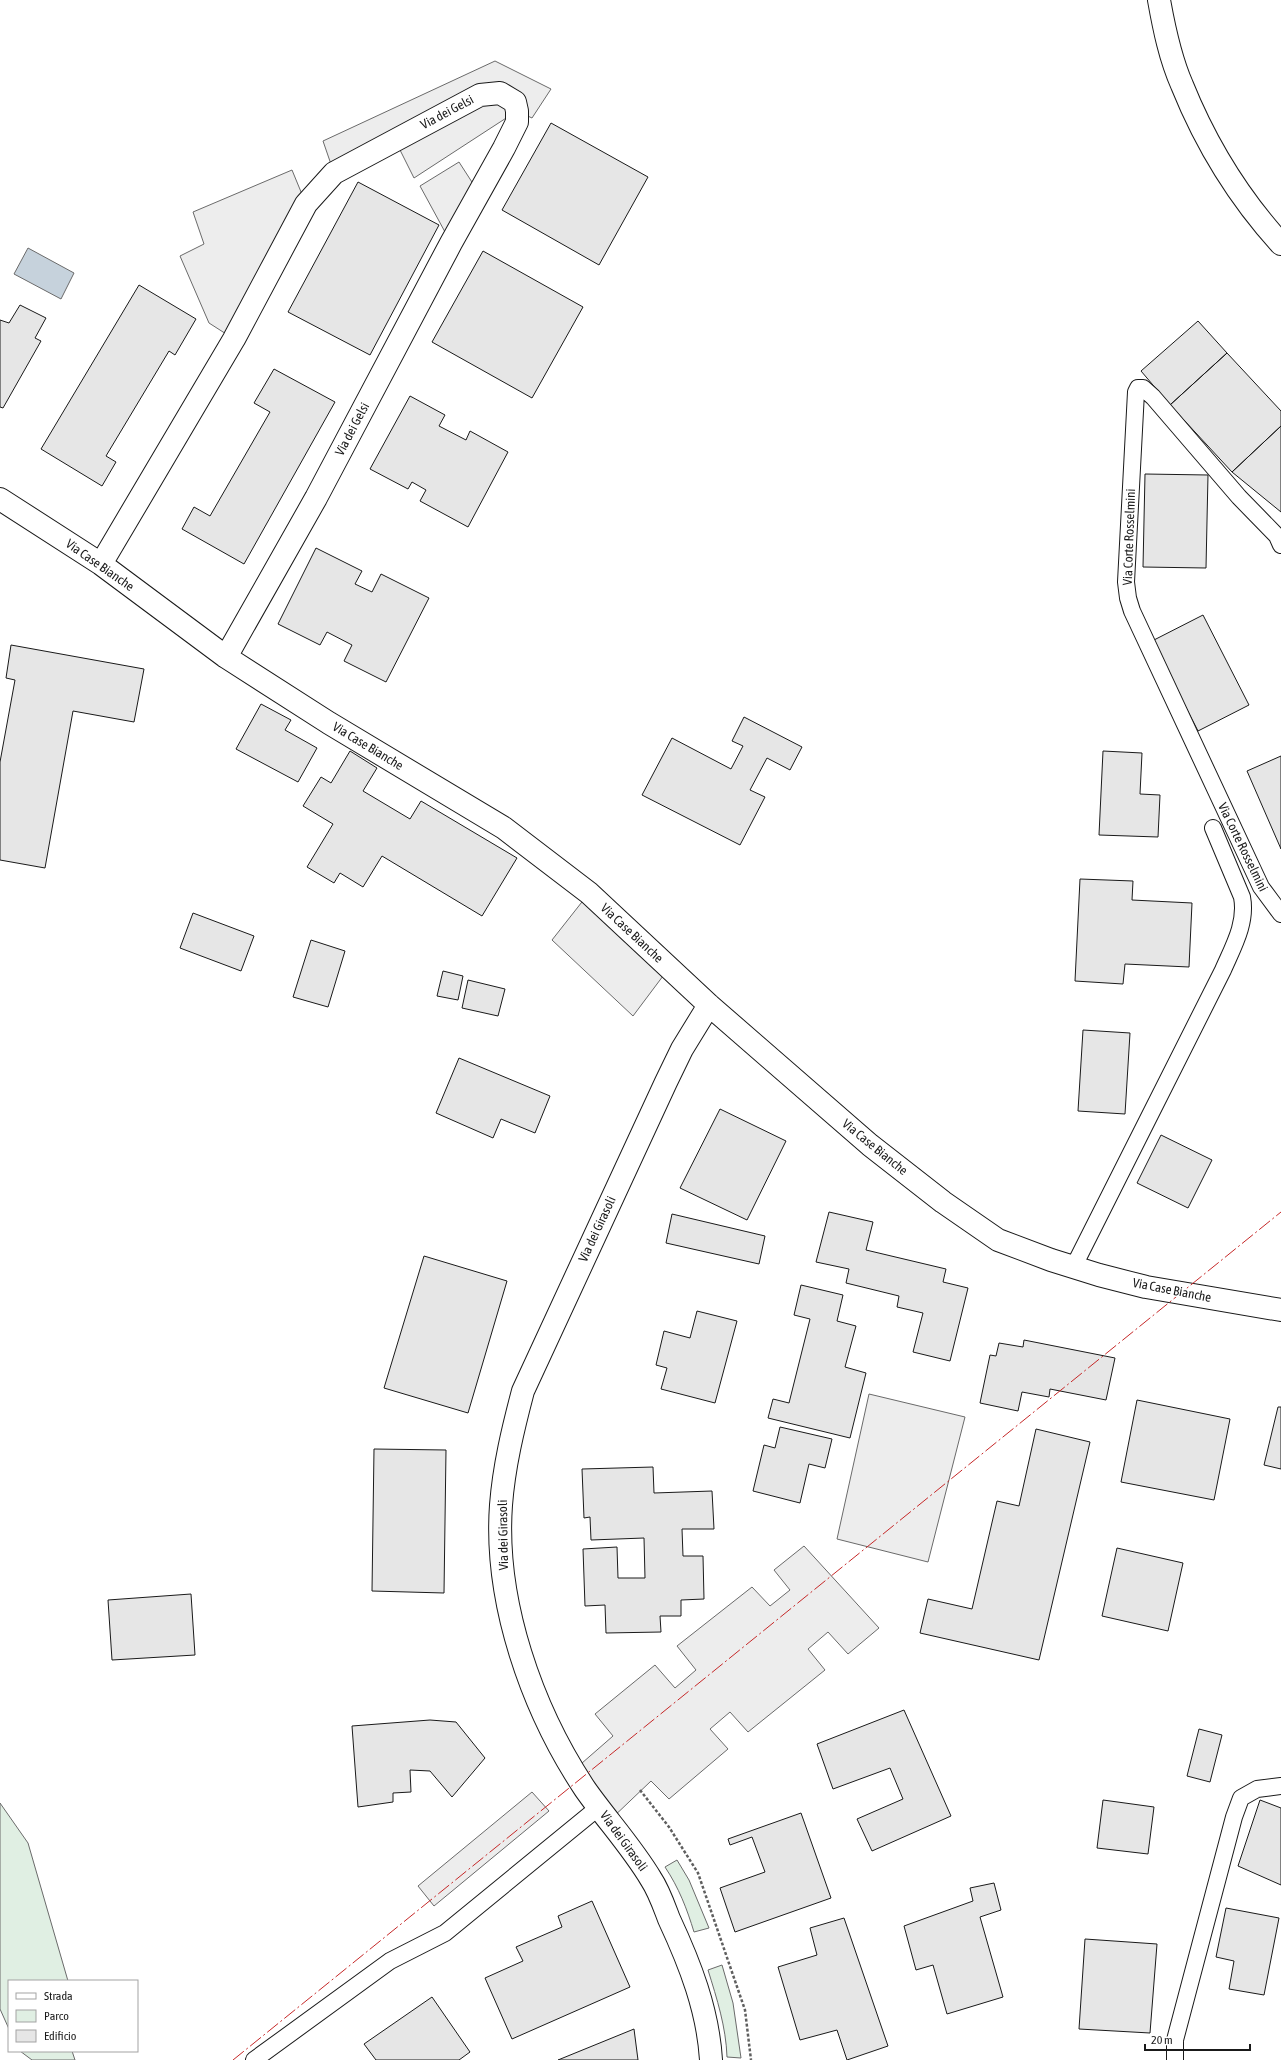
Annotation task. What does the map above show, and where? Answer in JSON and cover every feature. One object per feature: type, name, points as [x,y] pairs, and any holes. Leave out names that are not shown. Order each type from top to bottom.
[{"type":"street","points":[[1159,0],[1166,36],[1181,84],[1199,123],[1242,195],[1281,244]]},
{"type":"street","name":"Via dei Gelsi","points":[[101,564],[234,339],[306,204],[334,173],[480,95],[500,93],[515,102],[517,122],[504,148],[451,243],[316,498],[226,657]]},
{"type":"street","name":"Via Case Bianche","points":[[0,499],[101,564],[226,657],[329,723],[504,828],[589,893],[709,1005],[870,1145],[943,1202],[998,1240],[1073,1268],[1146,1287],[1280,1309]]},
{"type":"street","name":"Via dei Girasoli","points":[[709,1005],[682,1049],[666,1082],[523,1392],[512,1431],[501,1506],[502,1561],[505,1583],[521,1654],[541,1708],[555,1738],[599,1807],[653,1881],[684,1952],[704,2008],[711,2060]]},
{"type":"lane","name":"Via Corte Rosselmini","points":[[1281,545],[1277,536],[1239,497],[1153,397],[1143,388],[1138,388],[1136,392],[1126,582],[1128,598],[1132,612],[1258,880],[1281,914]]},
{"type":"lane","points":[[1073,1268],[1223,970],[1240,930],[1244,907],[1242,897],[1213,828]]},
{"type":"lane","points":[[1175,2060],[1175,2040],[1234,1817],[1241,1798],[1257,1789],[1281,1786]]},
{"type":"lane","points":[[254,2060],[390,1961],[445,1933],[599,1807]]},
{"type":"path","points":[[640,1790],[669,1827],[698,1873],[745,2010],[751,2060]]},
{"type":"green space","points":[[0,1803],[28,1843],[68,1980],[8,1980],[8,2027],[0,2009]]},
{"type":"green space","points":[[677,1860],[689,1880],[709,1928],[694,1932],[682,1899],[665,1867]]},
{"type":"green space","points":[[722,1965],[733,2003],[741,2058],[727,2057],[723,2024],[708,1970]]},
{"type":"green space","points":[[21,2052],[72,2052],[75,2060],[32,2060]]},
{"type":"shaded area","points":[[495,61],[551,89],[532,118],[517,111],[414,178],[395,140],[334,173],[323,141]]},
{"type":"shaded area","points":[[459,162],[479,193],[451,243],[420,186]]},
{"type":"shaded area","points":[[292,170],[306,204],[234,339],[209,323],[180,256],[204,244],[193,212]]},
{"type":"shaded area","points":[[28,248],[74,273],[61,299],[14,274]]},
{"type":"shaded area","points":[[589,893],[669,968],[633,1016],[552,940]]},
{"type":"shaded area","points":[[869,1394],[965,1417],[928,1562],[837,1539]]},
{"type":"shaded area","points":[[804,1546],[879,1628],[848,1654],[828,1632],[808,1649],[825,1670],[748,1732],[730,1712],[710,1729],[728,1749],[669,1799],[651,1781],[609,1821],[574,1770],[613,1736],[595,1714],[655,1665],[675,1688],[696,1670],[677,1646],[752,1587],[770,1606],[790,1590],[774,1570]]},
{"type":"shaded area","points":[[532,1792],[549,1811],[434,1906],[418,1886]]},
{"type":"building","points":[[551,123],[648,177],[599,265],[502,210]]},
{"type":"building","points":[[358,182],[439,225],[370,355],[288,312]]},
{"type":"building","points":[[483,251],[583,307],[532,398],[432,342]]},
{"type":"building","points":[[139,285],[196,319],[175,355],[169,351],[106,456],[116,462],[102,486],[41,449]]},
{"type":"building","points":[[20,305],[46,318],[35,338],[41,341],[3,408],[0,407],[0,320],[9,323]]},
{"type":"building","points":[[1198,321],[1227,353],[1170,405],[1141,371]]},
{"type":"building","points":[[1227,353],[1281,411],[1281,426],[1232,472],[1170,405]]},
{"type":"building","points":[[274,369],[335,402],[244,564],[182,529],[194,507],[210,516],[270,412],[254,403]]},
{"type":"building","points":[[410,396],[445,415],[439,426],[466,440],[470,431],[508,452],[468,527],[420,501],[426,490],[412,482],[408,489],[370,469]]},
{"type":"building","points":[[1281,426],[1281,512],[1232,472]]},
{"type":"building","points":[[1145,474],[1208,475],[1206,568],[1143,567]]},
{"type":"building","points":[[316,548],[362,571],[355,584],[372,592],[381,574],[429,598],[386,682],[344,661],[352,645],[327,632],[320,645],[278,624]]},
{"type":"building","points":[[1203,615],[1249,705],[1198,731],[1152,641]]},
{"type":"building","points":[[11,645],[144,669],[134,722],[73,711],[45,868],[0,860],[0,762],[15,680],[6,678]]},
{"type":"building","points":[[261,704],[291,720],[285,730],[317,748],[298,782],[236,749]]},
{"type":"building","points":[[744,717],[802,747],[790,770],[767,758],[750,790],[765,797],[740,845],[642,795],[672,738],[731,769],[743,746],[732,741]]},
{"type":"building","points":[[350,751],[377,768],[363,791],[410,819],[421,801],[517,858],[482,916],[382,856],[363,887],[340,873],[334,883],[307,867],[333,824],[303,806],[321,777],[331,783]]},
{"type":"building","points":[[1103,751],[1142,753],[1140,794],[1160,795],[1158,837],[1099,835]]},
{"type":"building","points":[[1281,756],[1281,849],[1247,771]]},
{"type":"building","points":[[1080,879],[1133,881],[1132,900],[1192,903],[1189,967],[1125,964],[1123,984],[1075,981]]},
{"type":"building","points":[[193,913],[254,936],[241,971],[180,948]]},
{"type":"building","points":[[311,940],[345,951],[328,1007],[293,997]]},
{"type":"building","points":[[443,971],[463,976],[458,1000],[437,996]]},
{"type":"building","points":[[468,980],[505,989],[498,1016],[462,1008]]},
{"type":"building","points":[[1083,1030],[1130,1033],[1125,1114],[1078,1111]]},
{"type":"building","points":[[459,1058],[550,1096],[535,1133],[501,1119],[493,1138],[436,1113]]},
{"type":"building","points":[[720,1109],[786,1141],[747,1220],[680,1188]]},
{"type":"building","points":[[1161,1135],[1212,1160],[1188,1208],[1137,1183]]},
{"type":"building","points":[[829,1212],[873,1222],[866,1250],[946,1269],[943,1282],[968,1288],[950,1361],[913,1352],[923,1313],[897,1307],[899,1296],[846,1283],[849,1269],[816,1262]]},
{"type":"building","points":[[672,1214],[765,1236],[759,1264],[666,1243]]},
{"type":"building","points":[[424,1256],[507,1281],[468,1413],[384,1388]]},
{"type":"building","points":[[801,1285],[843,1295],[837,1321],[856,1326],[845,1367],[866,1373],[850,1438],[768,1418],[773,1399],[789,1403],[810,1319],[794,1315]]},
{"type":"building","points":[[697,1311],[737,1321],[715,1403],[661,1389],[667,1368],[656,1365],[664,1331],[690,1338]]},
{"type":"building","points":[[1024,1340],[1115,1358],[1106,1400],[1050,1389],[1049,1397],[1022,1392],[1018,1411],[980,1403],[990,1355],[996,1356],[999,1343],[1023,1347]]},
{"type":"building","points":[[1137,1400],[1230,1419],[1214,1500],[1121,1482]]},
{"type":"building","points":[[1278,1407],[1281,1407],[1281,1469],[1264,1465]]},
{"type":"building","points":[[780,1427],[832,1439],[825,1468],[809,1464],[800,1503],[753,1491],[764,1445],[775,1448]]},
{"type":"building","points":[[1036,1429],[1090,1442],[1039,1660],[920,1633],[928,1599],[972,1609],[997,1501],[1019,1506]]},
{"type":"building","points":[[374,1449],[446,1450],[444,1593],[372,1591]]},
{"type":"building","points":[[653,1467],[654,1493],[712,1491],[714,1529],[682,1529],[683,1556],[703,1556],[704,1599],[681,1600],[681,1616],[660,1616],[661,1632],[606,1633],[605,1605],[585,1606],[583,1549],[617,1547],[618,1578],[645,1578],[644,1538],[591,1540],[590,1517],[584,1518],[582,1469]]},
{"type":"building","points":[[1117,1548],[1183,1563],[1168,1631],[1102,1616]]},
{"type":"building","points":[[191,1594],[195,1655],[112,1660],[108,1600]]},
{"type":"building","points":[[904,1710],[951,1816],[872,1851],[857,1819],[903,1799],[890,1768],[833,1789],[817,1744]]},
{"type":"building","points":[[430,1720],[456,1722],[485,1758],[452,1797],[430,1771],[410,1770],[411,1792],[393,1793],[393,1802],[358,1807],[352,1726]]},
{"type":"building","points":[[1199,1729],[1222,1735],[1210,1782],[1187,1776]]},
{"type":"building","points":[[1103,1800],[1154,1807],[1148,1854],[1097,1848]]},
{"type":"building","points":[[1260,1800],[1281,1808],[1281,1885],[1238,1866]]},
{"type":"building","points":[[801,1813],[831,1898],[735,1932],[720,1888],[765,1872],[752,1837],[730,1845],[728,1839]]},
{"type":"building","points":[[994,1883],[1001,1910],[980,1917],[1003,1997],[947,2014],[933,1965],[916,1970],[904,1926],[973,1901],[970,1888]]},
{"type":"building","points":[[592,1901],[630,1987],[512,2039],[485,1978],[523,1961],[516,1947],[562,1927],[558,1916]]},
{"type":"building","points":[[1226,1908],[1279,1918],[1264,1995],[1229,1989],[1234,1961],[1216,1957]]},
{"type":"building","points":[[844,1918],[888,2046],[847,2060],[837,2030],[800,2040],[778,1967],[817,1955],[810,1928]]},
{"type":"building","points":[[1085,1939],[1157,1944],[1150,2033],[1079,2029]]},
{"type":"building","points":[[432,1997],[470,2052],[459,2060],[376,2060],[364,2044]]},
{"type":"building","points":[[634,2029],[638,2060],[558,2060]]},
{"type":"power","points":[[233,2060],[1281,1212]]}]
